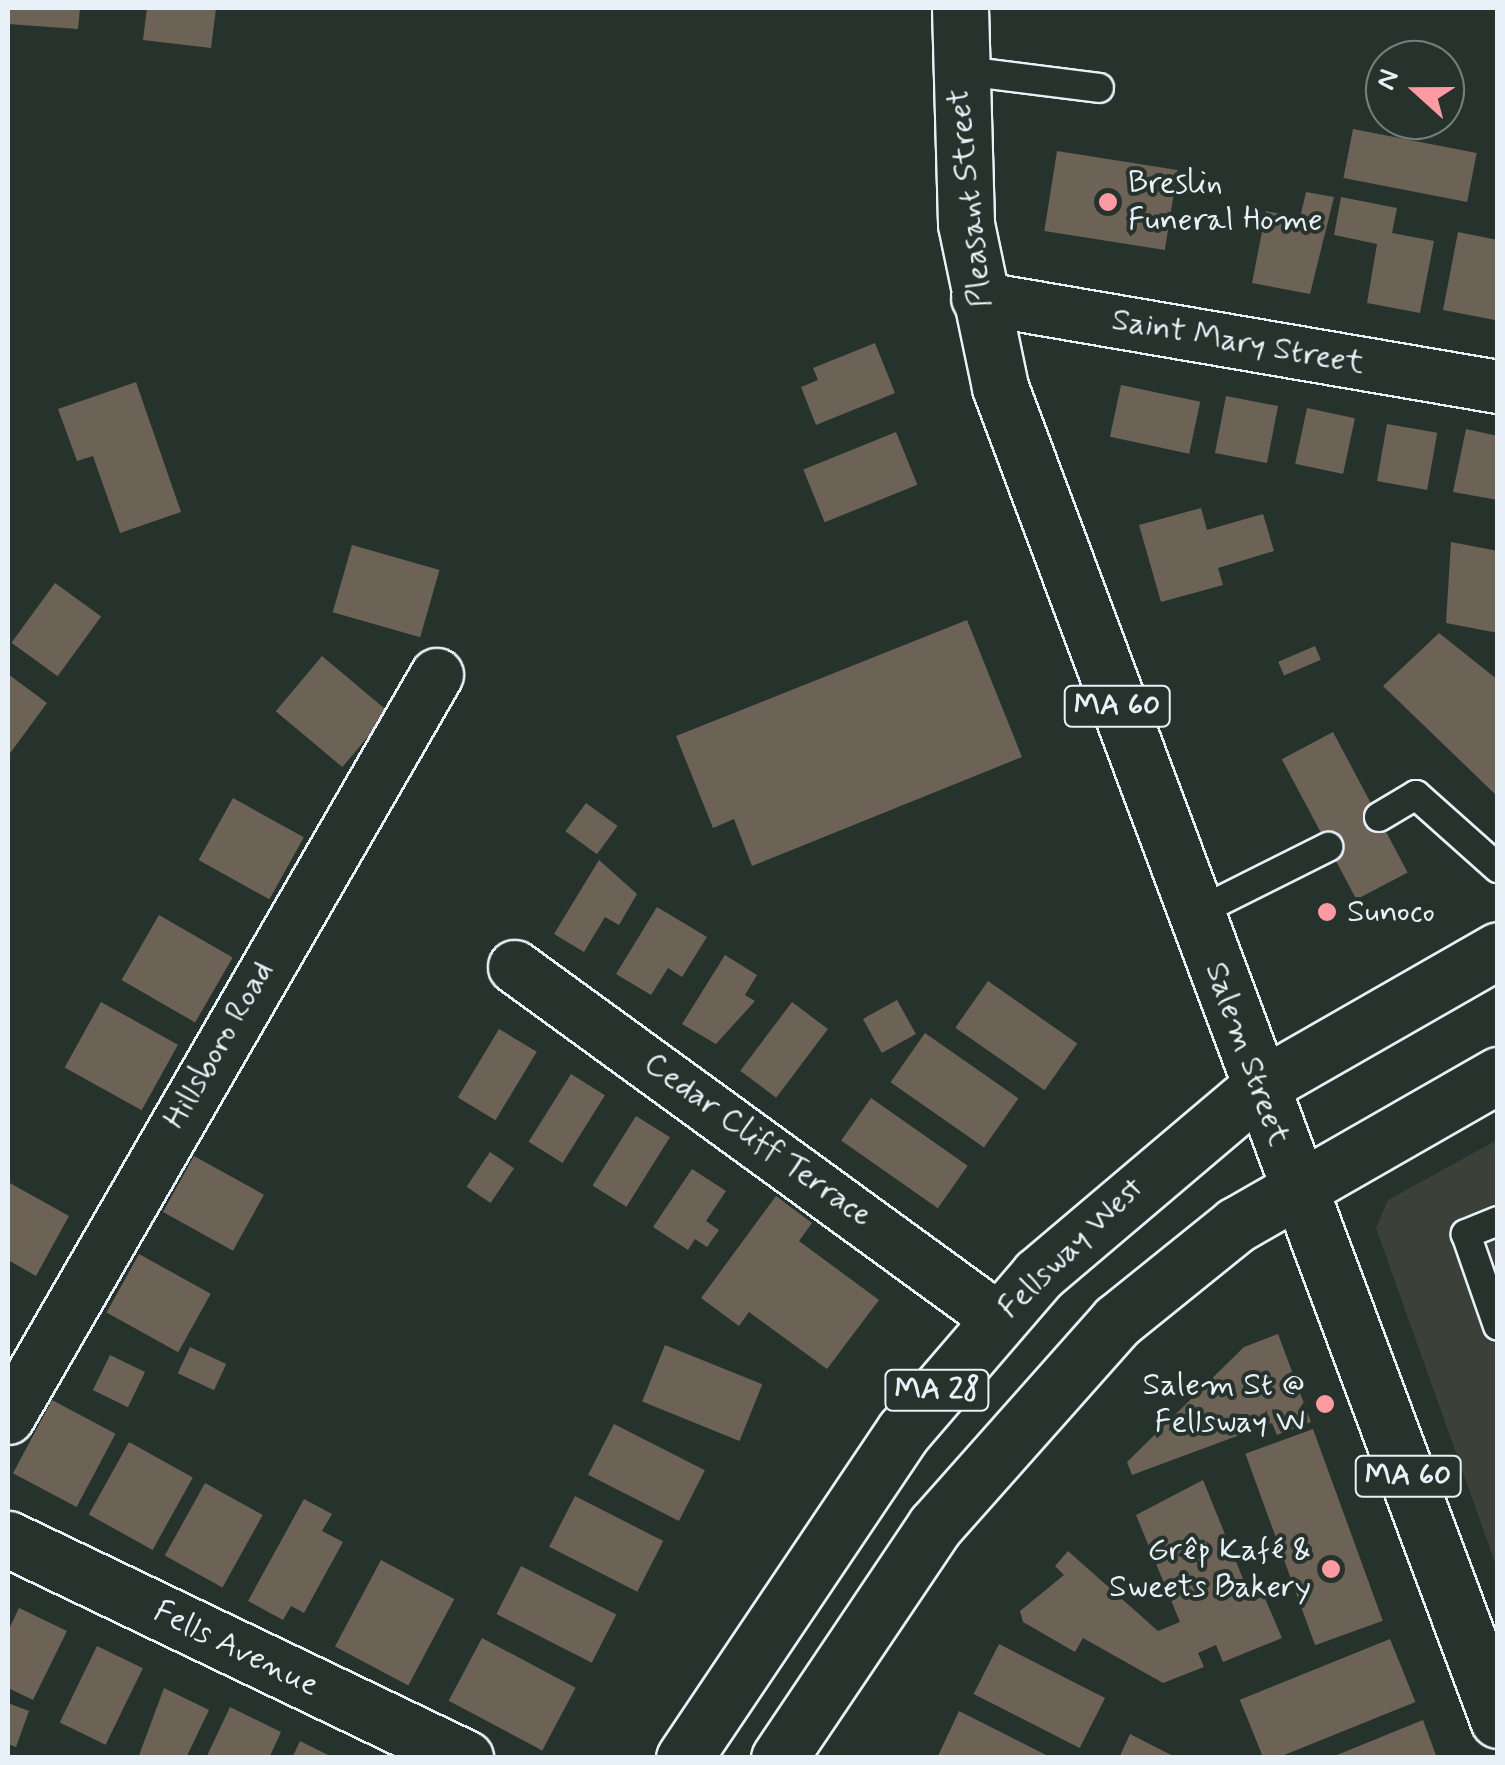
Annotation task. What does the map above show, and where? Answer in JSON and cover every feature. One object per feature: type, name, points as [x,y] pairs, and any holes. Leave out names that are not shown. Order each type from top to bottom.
[{"type":"main road","name":"Pleasant Street","points":[[960,8],[958,70],[978,298],[1000,387]]},
{"type":"main road","name":"Salem Street","points":[[1000,387],[1261,1086],[1295,1189],[1498,1720]]},
{"type":"main road","name":"Fellsway West","points":[[684,1758],[829,1532],[997,1318],[1124,1194],[1261,1086],[1498,950]]},
{"type":"main road","name":"MA 28","points":[[791,1754],[935,1526],[1059,1380],[1214,1240],[1295,1189],[1498,1075]]},
{"type":"main road","name":"Fells Avenue","points":[[8,1539],[465,1758]]},
{"type":"street","name":"Saint Mary Street","points":[[978,298],[1498,387]]},
{"type":"street","name":"Hillsboro Road","points":[[8,1418],[437,676]]},
{"type":"street","name":"Cedar Cliff Terrace","points":[[515,966],[997,1318]]},
{"type":"lane","points":[[958,70],[1099,88]]},
{"type":"lane","points":[[1380,818],[1416,795],[1498,868]]},
{"type":"lane","points":[[1196,913],[1328,846]]},
{"type":"lane","points":[[1498,1221],[1466,1234],[1498,1326]]},
{"type":"shaded area","points":[[1497,1140],[1497,1568],[1376,1228],[1388,1200]]},
{"type":"building","points":[[8,8],[80,8],[78,29],[8,24]]},
{"type":"building","points":[[147,8],[216,8],[211,48],[143,40]]},
{"type":"building","points":[[1353,129],[1365,131],[1365,140],[1410,140],[1477,153],[1467,202],[1343,178]]},
{"type":"building","points":[[1057,151],[1177,170],[1165,250],[1044,231]]},
{"type":"building","points":[[1306,192],[1334,197],[1310,294],[1252,283],[1266,211],[1300,218]]},
{"type":"building","points":[[1341,197],[1397,208],[1392,233],[1434,241],[1420,313],[1367,303],[1377,244],[1334,235]]},
{"type":"building","points":[[1458,232],[1498,240],[1495,320],[1443,310]]},
{"type":"building","points":[[875,343],[895,393],[816,425],[801,387],[818,380],[813,368]]},
{"type":"building","points":[[136,382],[181,512],[120,533],[93,456],[77,461],[58,409]]},
{"type":"building","points":[[1121,385],[1200,402],[1189,454],[1110,437]]},
{"type":"building","points":[[1226,396],[1278,406],[1267,463],[1215,453]]},
{"type":"building","points":[[1307,408],[1355,418],[1343,474],[1295,464]]},
{"type":"building","points":[[1387,424],[1437,433],[1427,490],[1377,481]]},
{"type":"building","points":[[1466,429],[1498,436],[1498,500],[1453,492]]},
{"type":"building","points":[[896,432],[917,485],[825,522],[803,469]]},
{"type":"building","points":[[1201,508],[1207,530],[1263,514],[1274,551],[1218,568],[1223,585],[1161,602],[1139,525]]},
{"type":"building","points":[[1451,542],[1498,551],[1498,633],[1446,623]]},
{"type":"building","points":[[352,545],[439,570],[420,637],[333,612]]},
{"type":"building","points":[[55,583],[101,617],[58,676],[12,643]]},
{"type":"building","points":[[967,620],[1022,757],[752,866],[734,819],[713,828],[676,736]]},
{"type":"building","points":[[1439,633],[1498,680],[1498,797],[1383,686]]},
{"type":"building","points":[[1315,646],[1321,660],[1284,675],[1278,662]]},
{"type":"building","points":[[322,656],[389,712],[342,767],[276,711]]},
{"type":"building","points":[[8,674],[47,703],[8,756]]},
{"type":"building","points":[[1333,732],[1408,872],[1356,900],[1282,759]]},
{"type":"building","points":[[233,798],[304,837],[269,899],[199,860]]},
{"type":"building","points":[[586,803],[618,826],[597,854],[565,831]]},
{"type":"building","points":[[599,860],[637,894],[619,925],[605,917],[584,952],[554,934]]},
{"type":"building","points":[[657,907],[707,937],[682,977],[668,968],[651,995],[616,974]]},
{"type":"building","points":[[159,915],[233,958],[195,1022],[122,980]]},
{"type":"building","points":[[725,955],[757,975],[745,995],[755,1001],[716,1044],[682,1024]]},
{"type":"building","points":[[988,981],[1077,1044],[1045,1090],[955,1028]]},
{"type":"building","points":[[897,1000],[916,1034],[882,1053],[863,1019]]},
{"type":"building","points":[[101,1002],[178,1045],[142,1110],[65,1068]]},
{"type":"building","points":[[792,1002],[828,1029],[776,1098],[740,1071]]},
{"type":"building","points":[[499,1029],[537,1052],[496,1120],[458,1098]]},
{"type":"building","points":[[925,1033],[1018,1098],[984,1148],[891,1082]]},
{"type":"building","points":[[571,1074],[605,1095],[563,1163],[529,1142]]},
{"type":"building","points":[[871,1098],[968,1166],[938,1208],[841,1141]]},
{"type":"building","points":[[636,1116],[670,1137],[626,1207],[593,1186]]},
{"type":"building","points":[[490,1152],[514,1168],[491,1203],[467,1187]]},
{"type":"building","points":[[194,1156],[264,1195],[233,1251],[163,1212]]},
{"type":"building","points":[[692,1169],[726,1191],[706,1221],[719,1230],[707,1247],[695,1239],[688,1250],[653,1227]]},
{"type":"building","points":[[8,1182],[69,1216],[36,1276],[8,1260]]},
{"type":"building","points":[[776,1196],[812,1223],[799,1241],[879,1300],[827,1369],[749,1312],[739,1326],[701,1298]]},
{"type":"building","points":[[139,1254],[211,1294],[178,1352],[107,1313]]},
{"type":"building","points":[[1278,1334],[1311,1422],[1277,1435],[1272,1423],[1132,1475],[1127,1462],[1244,1347]]},
{"type":"building","points":[[665,1345],[762,1384],[740,1441],[642,1402]]},
{"type":"building","points":[[190,1347],[226,1364],[214,1390],[178,1373]]},
{"type":"building","points":[[110,1355],[145,1372],[128,1407],[93,1390]]},
{"type":"building","points":[[52,1400],[116,1434],[77,1507],[13,1473]]},
{"type":"building","points":[[614,1424],[705,1470],[679,1521],[588,1475]]},
{"type":"building","name":"Grêp Kafé & Sweets Bakery","points":[[1313,1429],[1383,1621],[1315,1645],[1245,1454]]},
{"type":"building","points":[[129,1442],[193,1477],[153,1550],[89,1515]]},
{"type":"building","points":[[1203,1480],[1252,1601],[1264,1596],[1282,1638],[1223,1662],[1216,1645],[1198,1653],[1204,1667],[1163,1683],[1083,1638],[1075,1652],[1023,1622],[1020,1611],[1064,1575],[1055,1566],[1068,1551],[1158,1631],[1180,1622],[1136,1515]]},
{"type":"building","points":[[205,1483],[263,1515],[222,1588],[165,1556]]},
{"type":"building","points":[[575,1496],[663,1541],[637,1592],[549,1547]]},
{"type":"building","points":[[304,1499],[332,1514],[322,1531],[343,1542],[304,1613],[291,1606],[283,1620],[248,1601]]},
{"type":"building","points":[[381,1560],[454,1599],[408,1685],[335,1647]]},
{"type":"building","points":[[521,1566],[616,1615],[592,1663],[496,1614]]},
{"type":"building","points":[[19,1608],[67,1631],[33,1700],[8,1688],[8,1631]]},
{"type":"building","points":[[482,1638],[576,1688],[542,1750],[449,1701]]},
{"type":"building","points":[[1390,1639],[1415,1702],[1277,1758],[1263,1758],[1240,1700]]},
{"type":"building","points":[[999,1644],[1105,1698],[1080,1748],[974,1694]]},
{"type":"building","points":[[97,1646],[143,1668],[106,1745],[60,1722]]},
{"type":"building","points":[[164,1688],[209,1710],[186,1758],[138,1758]]},
{"type":"building","points":[[8,1703],[29,1711],[16,1747],[8,1744]]},
{"type":"building","points":[[230,1707],[281,1732],[269,1758],[206,1758]]},
{"type":"building","points":[[959,1711],[1052,1758],[937,1758]]},
{"type":"building","points":[[1423,1720],[1437,1758],[1332,1758],[1332,1757]]},
{"type":"building","points":[[1130,1734],[1177,1758],[1119,1758]]},
{"type":"building","points":[[300,1741],[334,1758],[292,1758]]},
{"type":"place","name":"Breslin Funeral Home","points":[[1108,202]]},
{"type":"place","name":"Sunoco","points":[[1327,912]]},
{"type":"place","name":"Salem St @ Fellsway W","points":[[1325,1404]]},
{"type":"place","name":"Grêp Kafé & Sweets Bakery","points":[[1331,1569]]}]
